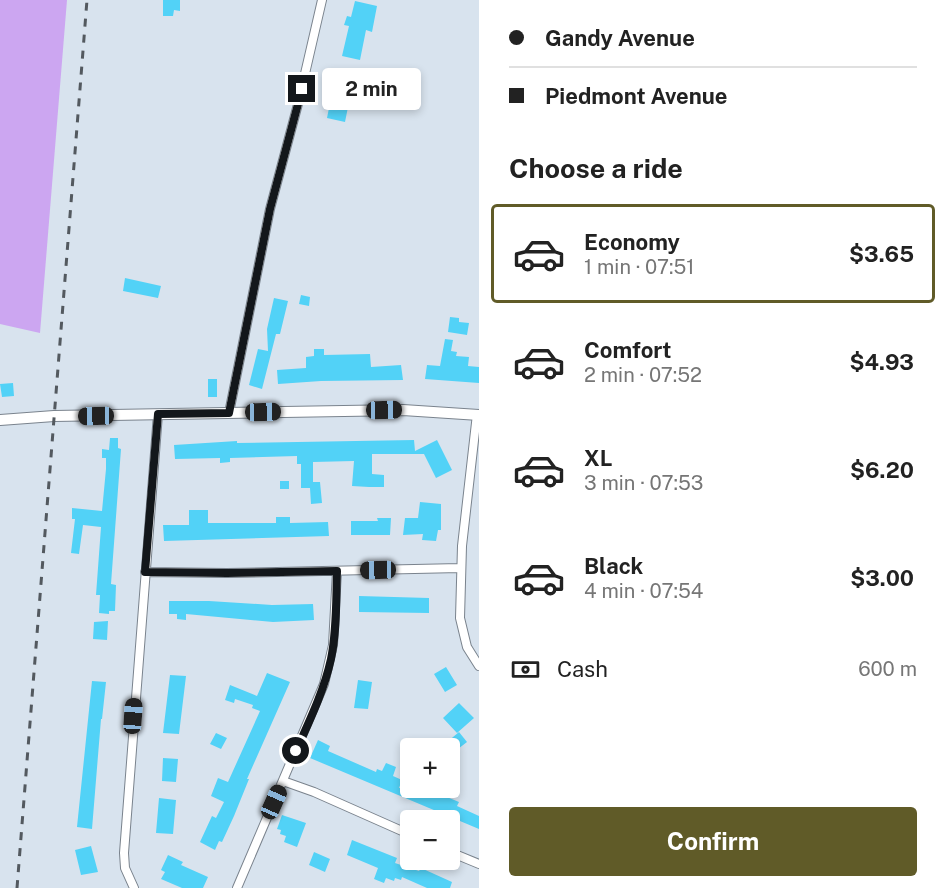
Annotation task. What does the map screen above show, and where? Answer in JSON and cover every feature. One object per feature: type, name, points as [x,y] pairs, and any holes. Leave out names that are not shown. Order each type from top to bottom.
[{"type":"street","points":[[229,413],[270,209],[298,104],[322,0]]},
{"type":"street","points":[[0,420],[54,416],[403,410],[478,414],[460,568],[460,618],[462,634],[479,666]]},
{"type":"street","points":[[134,888],[125,868],[124,853],[158,414]]},
{"type":"street","points":[[145,572],[227,573],[460,568]]},
{"type":"street","points":[[237,888],[324,684],[333,645],[337,571]]},
{"type":"street","points":[[283,781],[400,830]]},
{"type":"street","points":[[460,856],[479,864]]},
{"type":"shaded area","points":[[0,0],[67,0],[40,333],[0,324]]},
{"type":"building","points":[[163,0],[180,0],[180,11],[174,10],[173,16],[163,16]]},
{"type":"building","points":[[355,1],[377,6],[372,32],[366,30],[360,60],[342,56],[349,26],[344,25],[347,16],[351,17]]},
{"type":"building","points":[[331,98],[349,102],[345,122],[327,118]]},
{"type":"building","points":[[125,278],[161,286],[158,298],[123,291]]},
{"type":"building","points":[[301,295],[310,297],[309,306],[299,304]]},
{"type":"building","points":[[274,298],[288,301],[280,334],[276,334],[262,389],[249,385],[258,349],[268,351],[267,329]]},
{"type":"building","points":[[450,317],[459,318],[459,322],[469,323],[467,335],[448,332]]},
{"type":"building","points":[[445,339],[453,340],[451,351],[457,352],[456,356],[469,357],[468,366],[479,367],[479,383],[425,379],[427,365],[440,366]]},
{"type":"building","points":[[314,349],[324,349],[324,355],[370,354],[371,367],[401,365],[403,380],[278,384],[277,370],[306,368],[306,357],[314,356]]},
{"type":"building","points":[[208,379],[217,379],[217,397],[208,397]]},
{"type":"building","points":[[13,383],[14,396],[2,397],[0,384]]},
{"type":"building","points":[[110,438],[118,438],[118,448],[121,449],[111,584],[116,585],[115,611],[109,611],[109,614],[99,613],[100,595],[96,595],[101,527],[83,525],[79,554],[71,553],[75,519],[72,519],[72,508],[102,511],[106,458],[102,458],[102,449],[109,450]]},
{"type":"building","points":[[414,440],[415,451],[437,440],[452,470],[436,478],[424,454],[372,454],[372,474],[384,475],[384,487],[369,487],[352,486],[354,461],[313,462],[313,482],[320,482],[322,503],[311,504],[310,488],[301,488],[301,464],[297,464],[297,456],[230,458],[230,462],[220,463],[220,458],[175,459],[174,445],[237,441],[237,443]]},
{"type":"building","points":[[280,481],[289,481],[289,489],[280,489]]},
{"type":"building","points":[[420,502],[441,504],[441,530],[438,530],[436,541],[422,540],[423,534],[403,535],[405,518],[418,518]]},
{"type":"building","points":[[189,510],[208,510],[208,523],[276,523],[276,517],[290,517],[290,523],[328,522],[329,536],[164,541],[163,525],[189,525]]},
{"type":"building","points":[[377,518],[391,518],[390,535],[351,535],[351,521],[378,521]]},
{"type":"building","points":[[359,596],[429,598],[429,613],[359,612]]},
{"type":"building","points":[[169,601],[272,605],[313,604],[314,620],[273,622],[186,614],[186,620],[177,619],[177,614],[169,614]]},
{"type":"building","points":[[108,621],[107,640],[93,639],[94,622]]},
{"type":"building","points":[[446,667],[457,685],[445,692],[434,674]]},
{"type":"building","points":[[267,673],[290,682],[247,779],[249,779],[234,816],[222,842],[219,841],[215,850],[200,842],[212,816],[216,818],[224,802],[211,796],[218,778],[228,782],[260,711],[252,708],[253,705],[235,699],[234,703],[225,700],[230,685],[257,696]]},
{"type":"building","points":[[170,675],[186,676],[179,734],[163,733]]},
{"type":"building","points":[[358,680],[372,682],[368,709],[354,708]]},
{"type":"building","points":[[92,681],[106,682],[92,829],[77,827]]},
{"type":"building","points":[[459,703],[474,718],[457,733],[443,718]]},
{"type":"building","points":[[459,732],[467,742],[460,747],[460,738],[452,738]]},
{"type":"building","points":[[216,733],[227,738],[221,749],[210,744]]},
{"type":"building","points":[[318,740],[330,746],[328,751],[376,772],[377,769],[382,771],[386,763],[396,767],[393,776],[400,779],[400,796],[310,758]]},
{"type":"building","points":[[163,758],[178,759],[176,782],[162,781]]},
{"type":"building","points":[[159,798],[176,800],[173,834],[156,833]]},
{"type":"building","points":[[405,798],[449,798],[459,802],[457,806],[479,816],[479,829],[460,821],[460,810],[434,810]]},
{"type":"building","points":[[282,815],[306,823],[297,847],[284,842],[286,836],[280,834],[281,830],[277,829]]},
{"type":"building","points":[[352,840],[397,858],[395,863],[400,865],[400,870],[425,870],[452,882],[450,888],[427,888],[402,877],[401,880],[395,878],[394,881],[386,878],[384,883],[374,879],[378,868],[347,855]]},
{"type":"building","points":[[91,846],[98,872],[81,875],[75,850]]},
{"type":"building","points":[[314,852],[330,859],[325,872],[309,865]]},
{"type":"building","points":[[168,855],[183,862],[181,865],[208,877],[203,888],[182,888],[161,879],[165,872],[161,870]]},
{"type":"railway","points":[[17,888],[87,0]]},
{"type":"route","points":[[296,751],[324,684],[330,663],[337,571],[145,572],[158,414],[229,413],[270,209],[302,89]]}]
